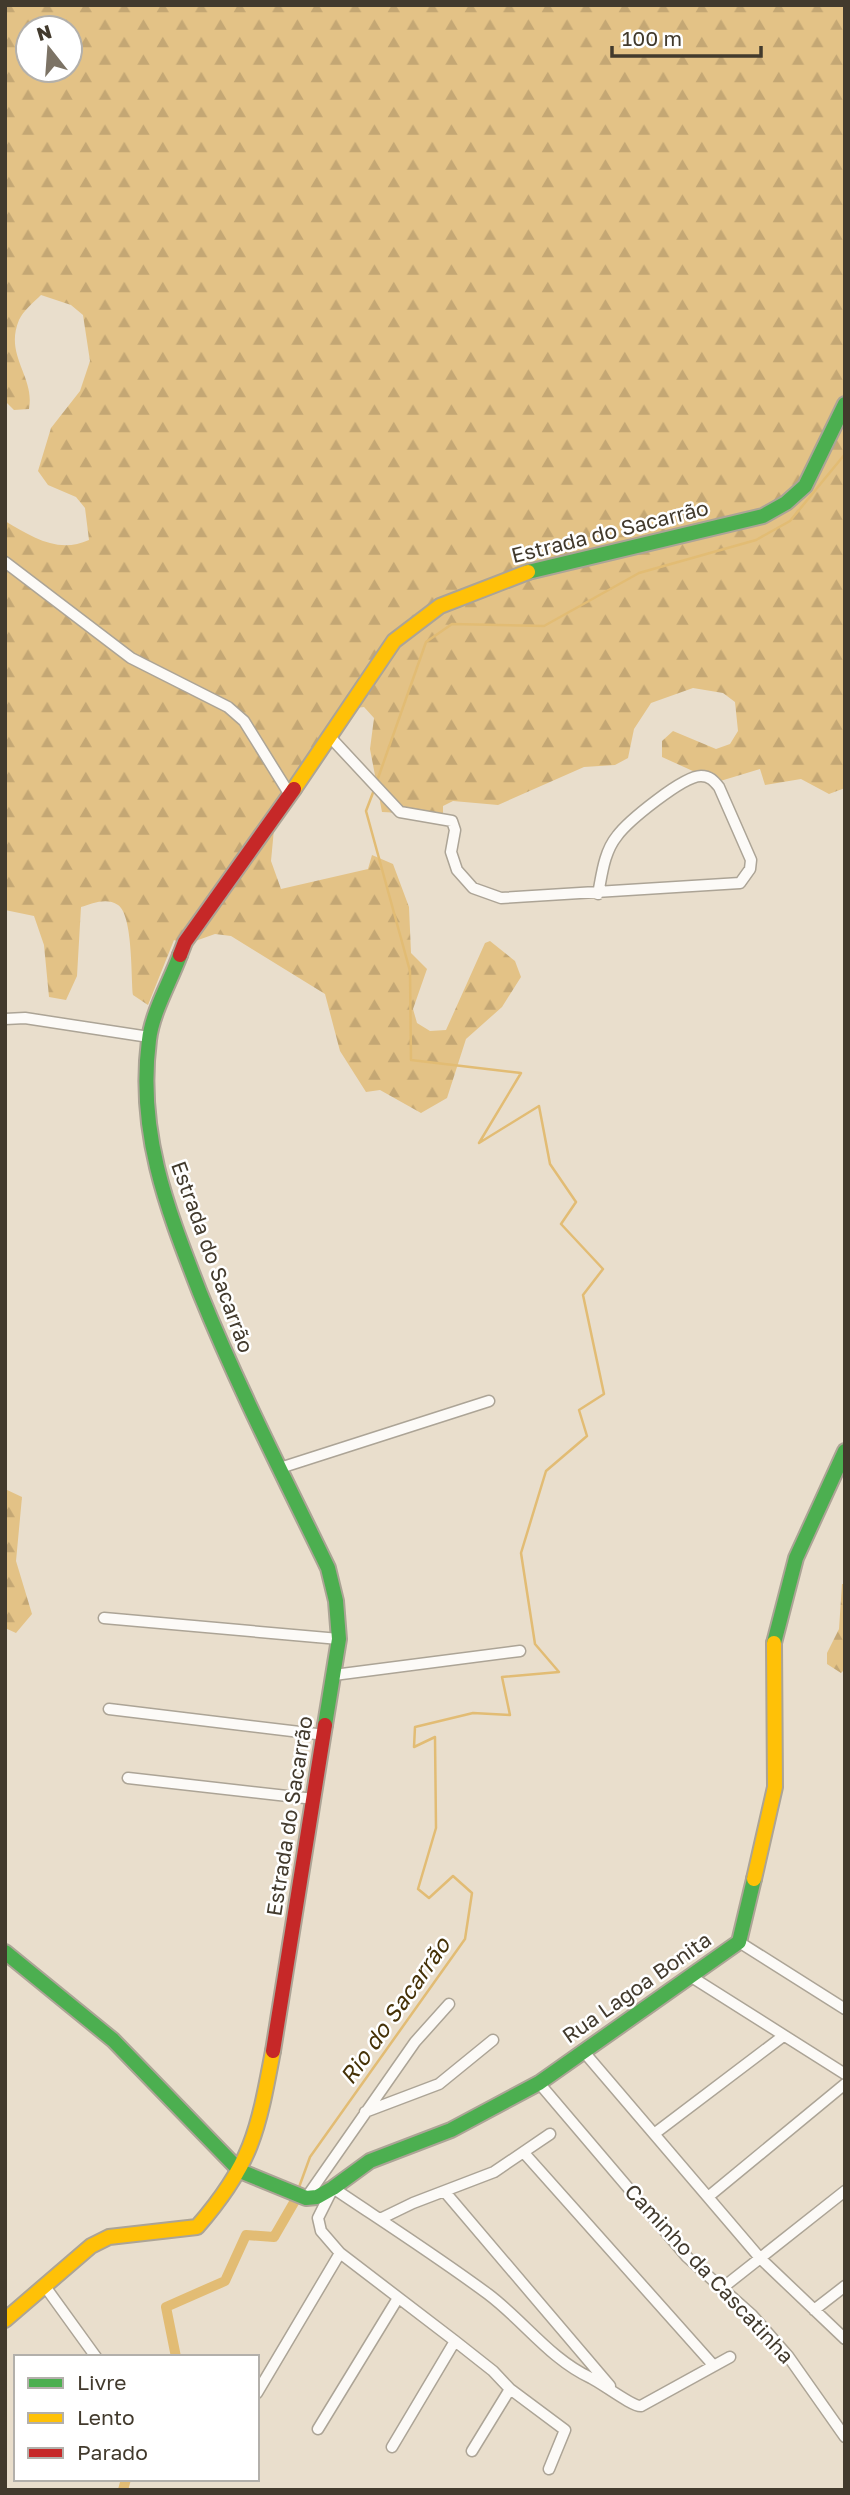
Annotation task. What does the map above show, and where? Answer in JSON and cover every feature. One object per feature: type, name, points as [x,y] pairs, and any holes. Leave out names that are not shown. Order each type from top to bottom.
[{"type":"street","name":"Estrada do Sacarrão","points":[[5,2319],[91,2246],[109,2237],[197,2227],[226,2194],[240,2172],[258,2129],[281,2012],[339,1639],[336,1601],[328,1568],[228,1362],[172,1221],[151,1150],[145,1092],[149,1037],[185,942],[331,738],[394,641],[440,606],[533,570],[763,516],[786,503],[805,486],[845,404]]},
{"type":"street","points":[[5,562],[131,658],[228,707],[244,721],[290,795]]},
{"type":"street","points":[[331,738],[400,812],[452,821],[455,830],[451,852],[457,870],[473,888],[501,898],[598,894],[740,883],[750,869],[751,860],[719,787],[711,778],[698,776],[671,791],[640,814],[617,836],[605,859],[598,894]]},
{"type":"street","points":[[5,1019],[25,1018],[149,1037]]},
{"type":"street","points":[[280,1468],[489,1401]]},
{"type":"street","name":"Rua Lagoa Bonita","points":[[304,2197],[317,2197],[370,2161],[451,2130],[539,2083],[739,1942],[775,1787],[772,1678],[774,1639],[796,1558],[845,1451]]},
{"type":"street","points":[[104,1618],[339,1639]]},
{"type":"street","points":[[334,1675],[520,1651]]},
{"type":"street","points":[[109,1709],[324,1735]]},
{"type":"street","points":[[128,1778],[314,1799]]},
{"type":"street","points":[[739,1942],[845,2009]]},
{"type":"street","points":[[5,1952],[113,2040],[240,2172],[304,2197],[415,2042],[449,2004]]},
{"type":"street","points":[[690,1976],[782,2037],[845,2074]]},
{"type":"street","points":[[654,2134],[782,2037]]},
{"type":"street","points":[[365,2112],[439,2084],[493,2040]]},
{"type":"street","points":[[584,2052],[760,2258],[845,2339]]},
{"type":"street","name":"Caminho da Cascatinha","points":[[539,2083],[687,2256],[752,2315],[788,2356],[845,2437]]},
{"type":"street","points":[[708,2197],[845,2084]]},
{"type":"street","points":[[380,2220],[480,2179],[525,2154],[550,2134]]},
{"type":"street","points":[[525,2154],[714,2366]]},
{"type":"street","points":[[549,2469],[565,2430],[340,2253],[321,2231],[318,2218],[333,2188],[521,2320],[565,2366],[613,2388]]},
{"type":"street","points":[[721,2289],[845,2191]]},
{"type":"street","points":[[445,2192],[613,2388],[632,2405],[641,2406],[730,2357]]},
{"type":"street","points":[[259,2390],[340,2253]]},
{"type":"street","points":[[44,2285],[95,2355]]},
{"type":"street","points":[[814,2310],[845,2286]]},
{"type":"street","points":[[318,2429],[398,2298]]},
{"type":"street","points":[[392,2447],[455,2341]]},
{"type":"street","points":[[472,2451],[510,2389]]},
{"type":"green space","points":[[5,5],[845,5],[845,788],[829,794],[801,779],[765,785],[760,769],[717,782],[662,757],[662,741],[673,731],[716,749],[730,744],[738,731],[735,702],[723,693],[693,688],[651,703],[634,729],[628,758],[615,765],[584,767],[498,805],[453,801],[443,806],[443,815],[382,812],[370,749],[374,718],[364,707],[349,709],[274,829],[271,861],[281,889],[368,869],[372,855],[393,864],[409,907],[411,953],[427,969],[413,1009],[417,1023],[430,1031],[446,1030],[485,943],[490,941],[515,961],[521,977],[502,1007],[466,1039],[447,1098],[421,1113],[380,1090],[366,1092],[340,1051],[325,994],[231,936],[215,934],[184,945],[174,940],[148,1005],[133,995],[129,933],[123,911],[118,905],[109,902],[81,907],[77,976],[66,1000],[49,997],[44,945],[34,916],[5,910],[5,521],[46,542],[67,545],[89,540],[85,508],[76,497],[48,485],[38,471],[51,428],[80,391],[90,361],[83,315],[71,305],[41,295],[19,320],[15,344],[30,397],[29,409],[14,410],[5,401]]},
{"type":"green space","points":[[5,1489],[22,1497],[16,1561],[32,1614],[16,1633],[5,1628]]},
{"type":"green space","points":[[842,1584],[845,1584],[845,1669],[841,1673],[827,1664],[827,1653],[839,1629]]},
{"type":"waterway","name":"Rio do Sacarrão","points":[[377,781],[426,642],[452,624],[544,626],[639,573],[756,540],[790,521],[845,454]]},
{"type":"waterway","name":"Rio do Sacarrão","points":[[298,2190],[310,2157],[465,1939],[472,1893],[453,1876],[429,1898],[418,1889],[436,1828],[435,1737],[414,1747],[415,1727],[473,1713],[510,1715],[502,1677],[559,1672],[535,1644],[521,1553],[546,1471],[587,1436],[579,1410],[604,1394],[583,1295],[603,1269],[561,1224],[576,1202],[550,1164],[539,1106],[479,1143],[521,1073],[411,1060],[410,971],[366,811],[374,790]]},
{"type":"waterway","points":[[176,2355],[166,2307],[225,2281],[246,2235],[274,2237],[296,2199]]},
{"type":"waterway","points":[[123,2490],[125,2481]]},
{"type":"traffic: fast","points":[[528,572],[763,516],[786,503],[805,486],[845,404]]},
{"type":"traffic: fast","points":[[180,955],[157,1008],[149,1040],[146,1074],[151,1139],[166,1200],[200,1293],[246,1397],[328,1568],[336,1601],[339,1639],[325,1725]]},
{"type":"traffic: fast","points":[[774,1643],[796,1558],[845,1451]]},
{"type":"traffic: fast","points":[[5,1952],[113,2040],[240,2171],[306,2198],[317,2197],[370,2161],[451,2130],[539,2083],[739,1942],[754,1879]]},
{"type":"traffic: slow","points":[[294,789],[394,641],[440,606],[528,572]]},
{"type":"traffic: slow","points":[[754,1879],[775,1787],[774,1643]]},
{"type":"traffic: slow","points":[[5,2320],[91,2246],[109,2237],[197,2227],[230,2184],[250,2145],[263,2103],[273,2051]]},
{"type":"traffic: jam","points":[[180,955],[185,942],[294,789]]},
{"type":"traffic: jam","points":[[273,2051],[325,1725]]}]
